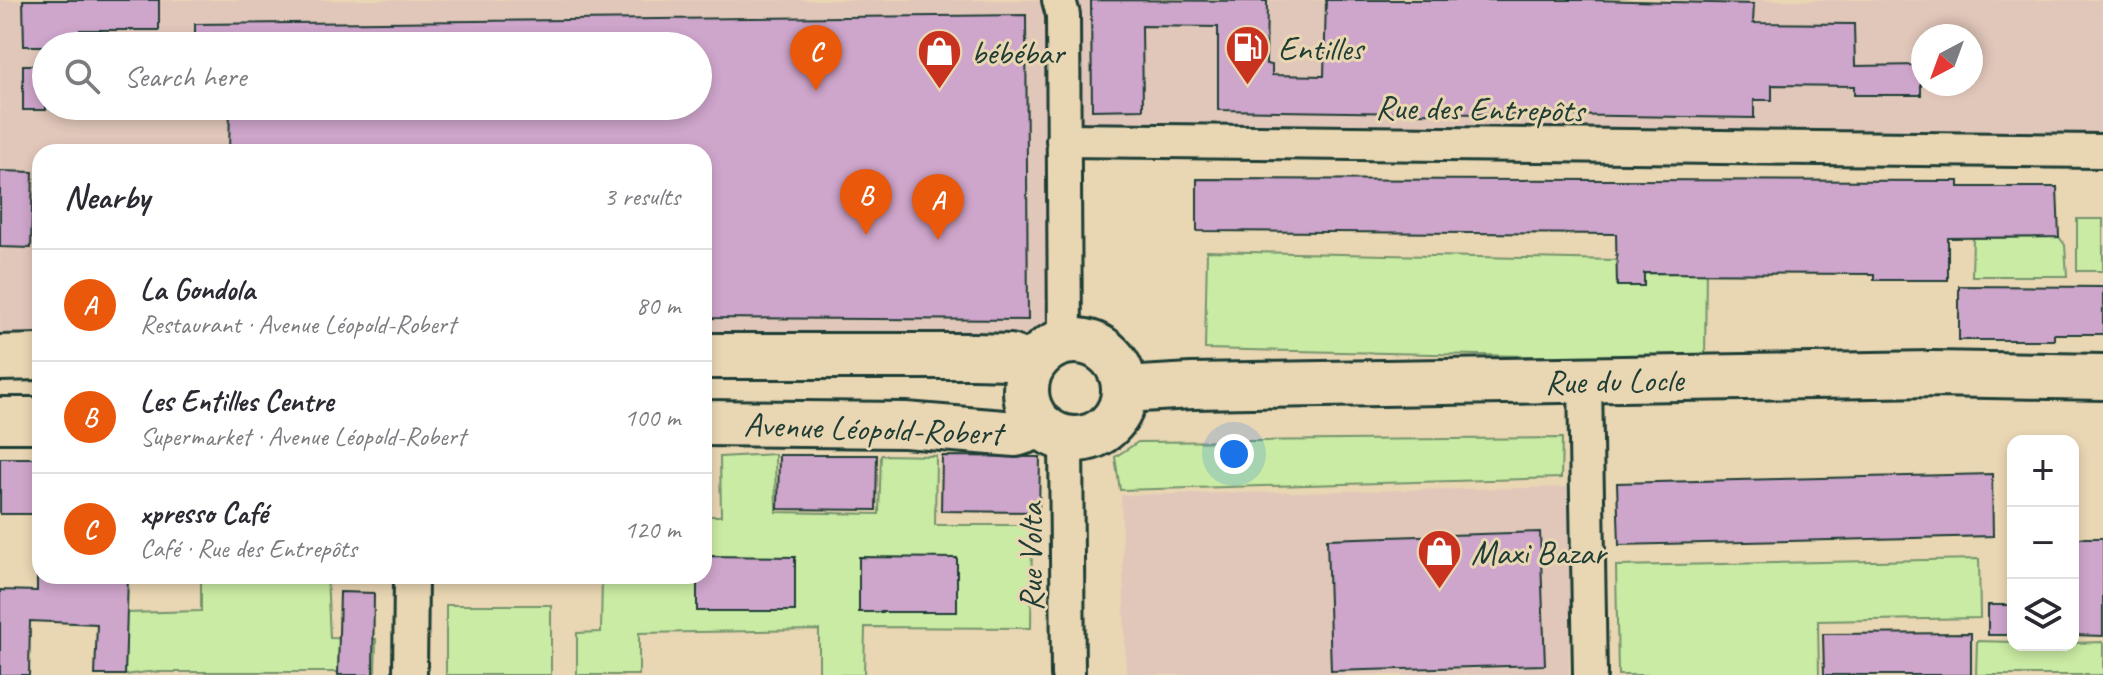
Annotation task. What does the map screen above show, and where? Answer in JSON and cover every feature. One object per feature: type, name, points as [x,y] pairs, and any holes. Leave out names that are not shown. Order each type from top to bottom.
[{"type":"main road","points":[[1090,343],[1111,356],[1123,378],[1124,390],[1118,414],[1102,432],[1079,440],[1053,433],[1027,404],[1025,391],[1048,354],[1090,343]]},
{"type":"main road","name":"Avenue Léopold-Robert","points":[[712,356],[1010,357],[1048,354]]},
{"type":"main road","points":[[0,358],[32,357]]},
{"type":"main road","name":"Rue du Locle","points":[[1124,390],[1192,386],[1933,374],[2103,377]]},
{"type":"main road","points":[[0,420],[32,420]]},
{"type":"main road","name":"Avenue Léopold-Robert","points":[[712,423],[905,425],[1016,434],[1053,433]]},
{"type":"street","points":[[1048,354],[1063,140],[1063,15],[1059,0]]},
{"type":"street","name":"Rue des Entrepôts","points":[[1063,140],[2103,151]]},
{"type":"street","points":[[1585,381],[1590,675]]},
{"type":"street","name":"Rue Volta","points":[[1053,433],[1068,675]]},
{"type":"street","points":[[410,675],[411,584]]},
{"type":"shaded area","points":[[0,0],[2103,0],[2103,137],[1057,130],[1058,344],[712,343],[712,144],[32,144],[32,339],[0,338]]},
{"type":"shaded area","points":[[1572,487],[1569,675],[1126,675],[1121,495]]},
{"type":"green space","points":[[2077,219],[2103,219],[2103,271],[2077,271]]},
{"type":"green space","points":[[2059,237],[2065,245],[2067,276],[1972,276],[1973,238]]},
{"type":"green space","points":[[1207,251],[1706,262],[1705,360],[1205,349]]},
{"type":"green space","points":[[1562,438],[1561,478],[1120,490],[1115,457],[1138,442]]},
{"type":"green space","points":[[775,454],[776,512],[879,514],[881,455],[936,456],[935,525],[1032,525],[1031,628],[865,627],[864,675],[819,675],[819,630],[639,633],[639,675],[577,675],[577,633],[601,632],[602,584],[712,584],[712,516],[721,516],[720,457]]},
{"type":"green space","points":[[1979,559],[1980,618],[1818,621],[1819,675],[1618,675],[1616,566]]},
{"type":"green space","points":[[201,584],[327,584],[330,638],[376,639],[375,672],[147,672],[125,675],[126,613],[201,611]]},
{"type":"green space","points":[[446,605],[551,605],[551,675],[446,675]]},
{"type":"green space","points":[[1977,641],[2007,642],[2007,651],[2079,651],[2079,643],[2103,642],[2103,675],[1976,675]]},
{"type":"building","points":[[23,0],[159,0],[159,30],[32,32],[32,46],[24,46]]},
{"type":"building","points":[[1091,0],[1267,1],[1266,64],[1272,65],[1272,75],[1324,76],[1326,0],[1590,0],[1754,4],[1753,23],[1854,24],[1855,66],[1911,65],[1911,95],[1854,95],[1854,86],[1772,85],[1772,100],[1754,100],[1754,118],[1218,110],[1218,27],[1142,26],[1143,109],[1092,110]]},
{"type":"building","points":[[1026,15],[1028,320],[712,318],[712,144],[229,144],[230,120],[712,120],[712,32],[195,32],[195,24]]},
{"type":"building","points":[[23,65],[32,65],[32,110],[23,110]]},
{"type":"building","points":[[0,171],[32,172],[31,248],[0,247]]},
{"type":"building","points":[[1197,179],[1959,181],[1959,187],[2057,187],[2059,237],[1948,238],[1948,280],[1874,280],[1874,274],[1644,273],[1644,286],[1617,286],[1616,234],[1197,231]]},
{"type":"building","points":[[1959,286],[2103,287],[2103,334],[2054,334],[2054,340],[1959,340]]},
{"type":"building","points":[[779,455],[877,455],[876,510],[778,509]]},
{"type":"building","points":[[942,456],[1040,457],[1039,512],[941,511]]},
{"type":"building","points":[[0,458],[32,458],[32,514],[0,514]]},
{"type":"building","points":[[1992,474],[1993,536],[1619,545],[1617,483]]},
{"type":"building","points":[[1540,532],[1545,665],[1331,671],[1327,539]]},
{"type":"building","points":[[2079,538],[2103,538],[2103,636],[2079,635]]},
{"type":"building","points":[[712,556],[795,557],[795,611],[697,611],[697,584],[712,584]]},
{"type":"building","points":[[859,557],[957,558],[957,612],[859,612]]},
{"type":"building","points":[[37,584],[128,584],[125,675],[95,675],[97,624],[30,621],[29,675],[0,675],[0,590],[37,591]]},
{"type":"building","points":[[340,592],[374,593],[373,675],[338,675]]},
{"type":"building","points":[[1988,605],[2007,605],[2007,635],[1988,635]]},
{"type":"building","points":[[1971,633],[1971,675],[1824,675],[1823,634]]},
{"type":"place","name":"Entilles","points":[[1247,87]]},
{"type":"place","name":"xpresso Café","points":[[816,91]]},
{"type":"place","name":"bébébar","points":[[940,91]]},
{"type":"place","name":"Les Entilles Centre","points":[[866,235]]},
{"type":"place","name":"La Gondola","points":[[938,240]]},
{"type":"place","name":"Maxi Bazar","points":[[1440,591]]}]
